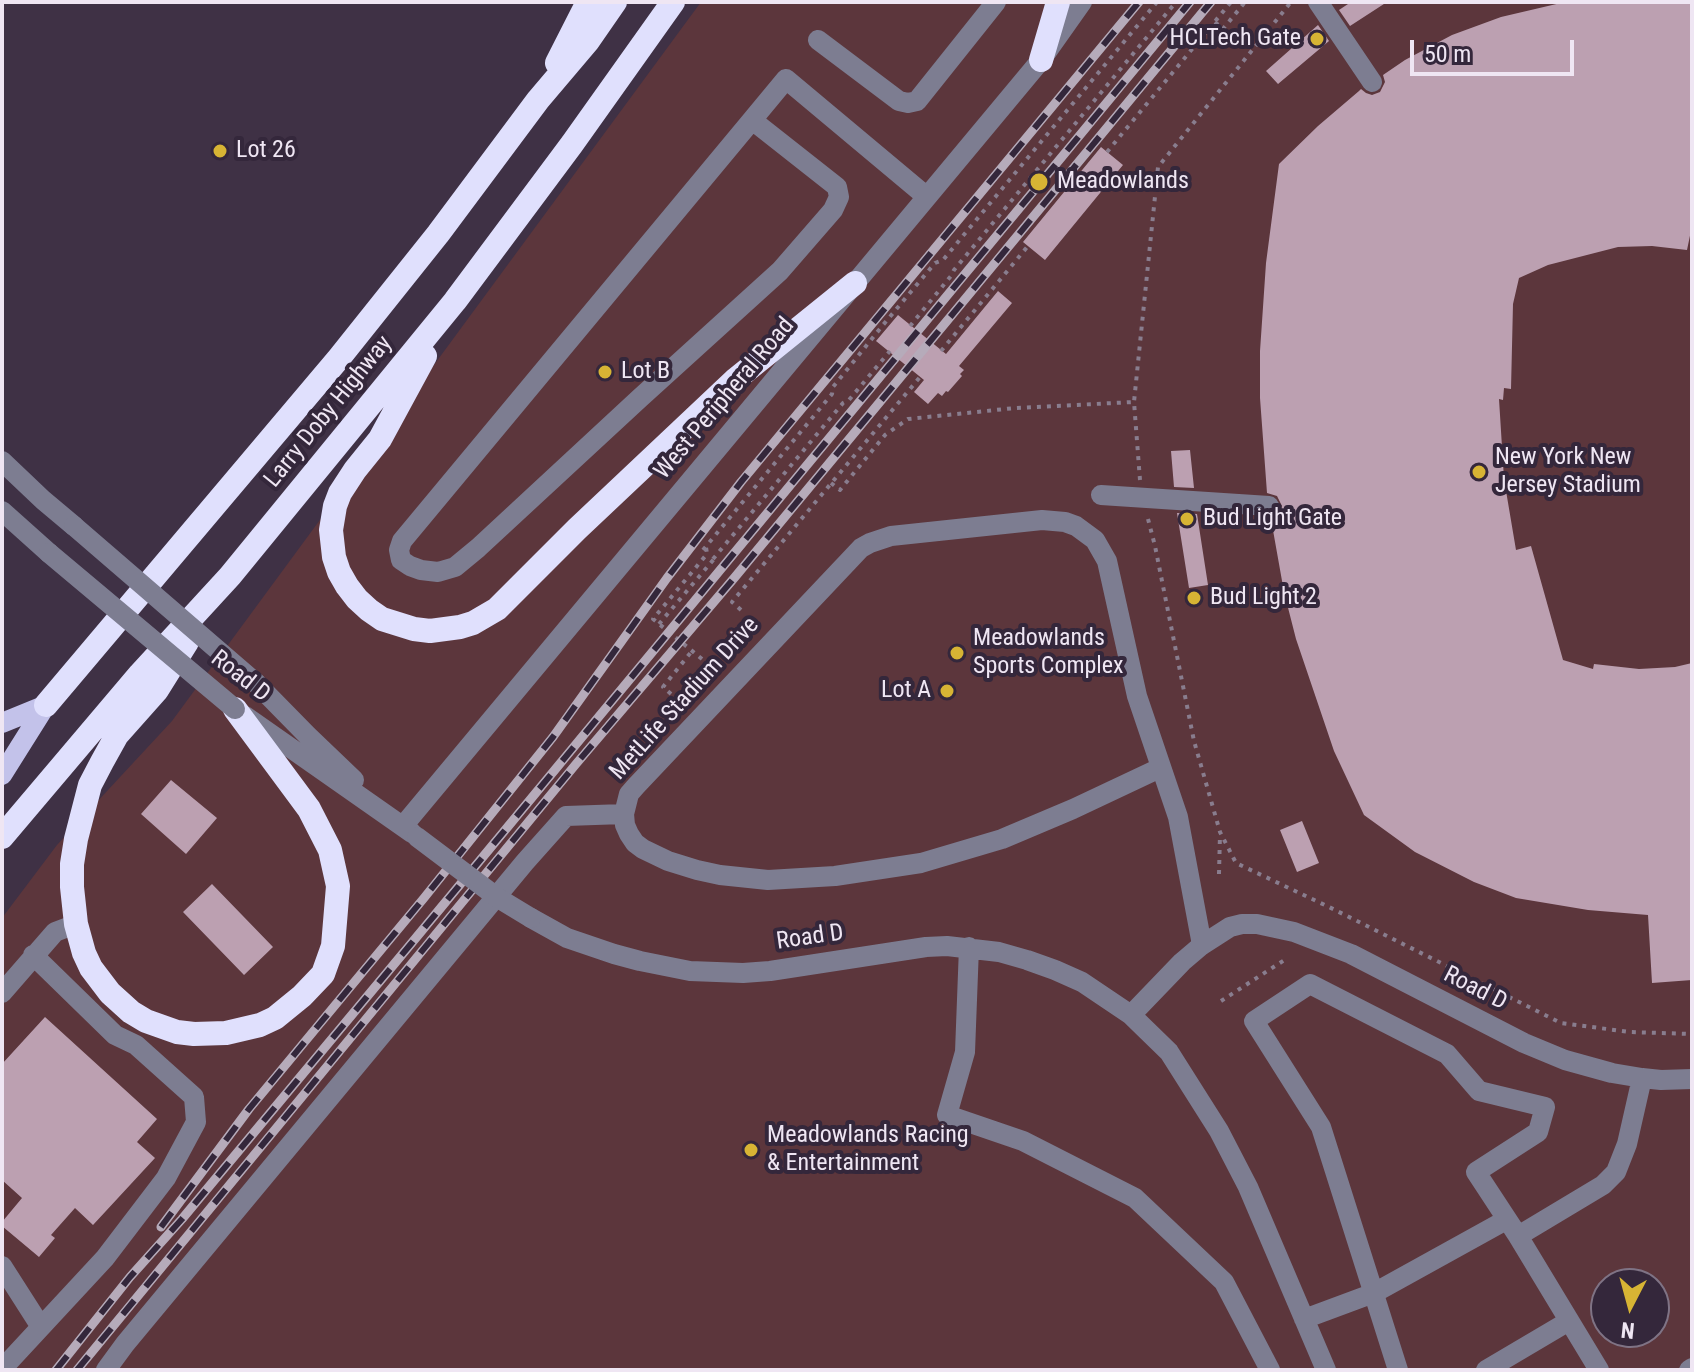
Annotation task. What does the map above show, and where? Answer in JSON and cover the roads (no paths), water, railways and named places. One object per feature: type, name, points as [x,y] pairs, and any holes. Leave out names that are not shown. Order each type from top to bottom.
[{"type":"highway","points":[[538,100],[588,2]]},
{"type":"highway","name":"Larry Doby Highway","points":[[46,705],[339,358],[438,234],[538,100],[588,41],[615,2]]},
{"type":"highway","name":"Larry Doby Highway","points":[[2,837],[140,674],[230,576],[455,301],[563,157],[673,2]]},
{"type":"highway","points":[[1041,60],[1058,2]]},
{"type":"highway","points":[[455,301],[380,439],[340,493],[332,519],[334,557],[347,586],[382,619],[430,631],[473,623],[497,609],[736,379],[855,283]]},
{"type":"highway","points":[[230,576],[157,690],[117,735],[90,785],[72,864],[76,924],[91,968],[110,993],[131,1012],[177,1032],[226,1033],[275,1018],[323,974],[333,946],[338,886],[330,850],[309,809],[235,709]]},
{"type":"main road","name":"Larry Doby Highway","points":[[2,723],[46,705]]},
{"type":"main road","points":[[2,775],[46,705]]},
{"type":"street","points":[[818,40],[899,101],[908,103],[917,101],[996,2]]},
{"type":"street","name":"West Peripheral Road","points":[[410,832],[855,283],[1041,60],[1082,2]]},
{"type":"street","points":[[1318,2],[1372,82]]},
{"type":"street","points":[[752,120],[837,187],[839,197],[833,210],[780,271],[467,558],[455,567],[438,572],[421,570],[401,560],[399,550],[402,541],[786,79],[927,197]]},
{"type":"street","points":[[2,461],[256,683],[410,832]]},
{"type":"street","points":[[1101,495],[1269,506]]},
{"type":"street","name":"Road D","points":[[2,511],[235,709],[498,898],[567,938],[614,954],[690,971],[743,973],[926,947],[969,947],[1013,956],[1055,970],[1082,982],[1131,1015],[1202,945],[1223,930],[1242,924],[1257,924],[1294,932],[1351,954],[1524,1043],[1565,1060],[1642,1078],[1692,1079]]},
{"type":"street","name":"MetLife Stadium Drive","points":[[1160,768],[988,844],[921,863],[835,876],[768,880],[697,870],[643,849],[635,843],[625,825],[629,794],[861,548],[891,536],[1042,520],[1065,522],[1095,540],[1107,561],[1137,696],[1178,817],[1202,945]]},
{"type":"street","points":[[106,1370],[135,1331],[566,816],[624,814]]},
{"type":"street","points":[[2,993],[55,932],[76,924]]},
{"type":"street","points":[[969,947],[965,1052],[947,1115],[1023,1141],[1135,1198],[1224,1282],[1270,1370]]},
{"type":"street","points":[[2,1369],[105,1258],[166,1178],[196,1122],[194,1097],[136,1045],[115,1035],[33,955]]},
{"type":"street","points":[[1398,1370],[1321,1127],[1254,1021],[1310,984],[1447,1054],[1479,1091],[1545,1107],[1538,1132],[1476,1172],[1599,1370]]},
{"type":"street","points":[[1131,1015],[1169,1052],[1219,1131],[1248,1187],[1326,1370]]},
{"type":"street","points":[[1304,1319],[1374,1293],[1603,1185],[1616,1172],[1627,1144],[1642,1078]]},
{"type":"street","points":[[2,1266],[41,1327]]},
{"type":"street","points":[[1486,1370],[1569,1321]]},
{"type":"railway","points":[[161,1227],[249,1109],[553,737],[667,578],[741,482],[1139,2]]},
{"type":"railway","points":[[56,1370],[1190,2]]},
{"type":"railway","points":[[77,1370],[576,764],[735,577],[1211,2]]},
{"type":"place","name":"HCLTech Gate","points":[[1317,39]]},
{"type":"place","name":"Lot 26","points":[[220,151]]},
{"type":"place","name":"Meadowlands","points":[[1039,182]]},
{"type":"place","name":"Lot B","points":[[605,372]]},
{"type":"place","name":"New York New Jersey Stadium","points":[[1479,472]]},
{"type":"place","name":"Bud Light Gate","points":[[1187,519]]},
{"type":"place","name":"Bud Light 2","points":[[1194,598]]},
{"type":"place","name":"Meadowlands Sports Complex","points":[[957,653]]},
{"type":"place","name":"Lot A","points":[[947,691]]},
{"type":"place","name":"Meadowlands Racing & Entertainment","points":[[751,1150]]}]
